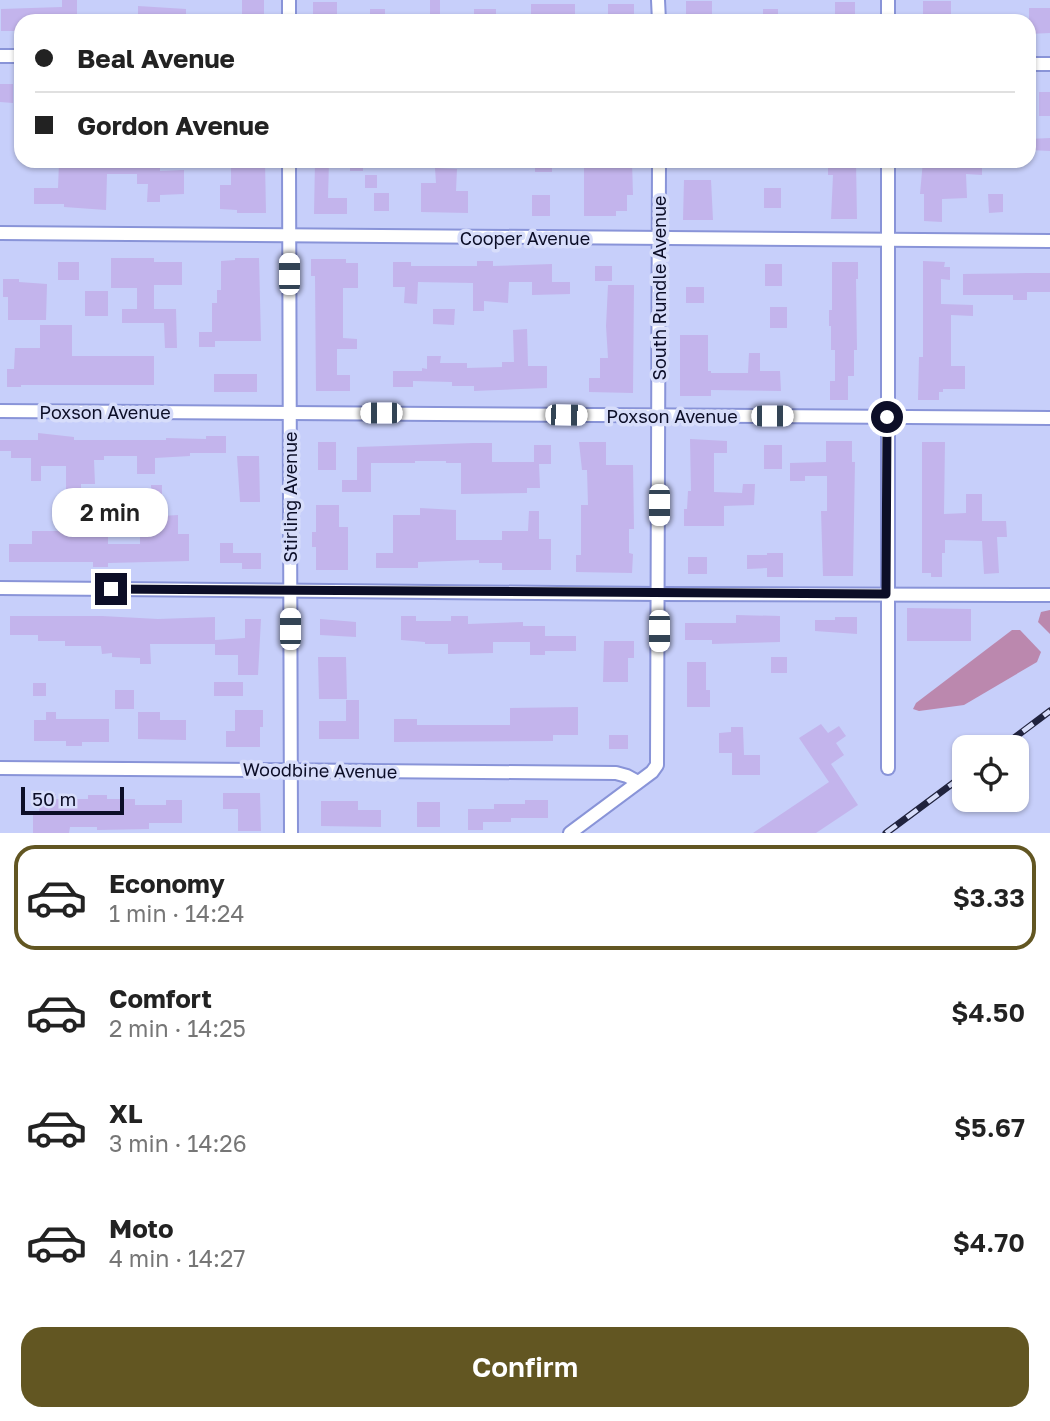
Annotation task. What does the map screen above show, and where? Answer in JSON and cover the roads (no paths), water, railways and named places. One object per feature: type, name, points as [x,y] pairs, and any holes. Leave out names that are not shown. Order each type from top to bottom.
[{"type":"street","name":"Stirling Avenue","points":[[289,168],[291,833]]},
{"type":"street","name":"South Rundle Avenue","points":[[570,833],[652,772],[659,756],[659,168]]},
{"type":"street","points":[[888,168],[888,768]]},
{"type":"street","name":"Cooper Avenue","points":[[0,233],[1050,241]]},
{"type":"street","name":"Poxson Avenue","points":[[0,411],[1050,418]]},
{"type":"street","points":[[0,588],[1048,595]]},
{"type":"street","name":"Woodbine Avenue","points":[[0,768],[616,773],[638,782]]},
{"type":"railway","points":[[1018,735],[1050,711]]},
{"type":"railway","points":[[886,833],[952,784]]}]
